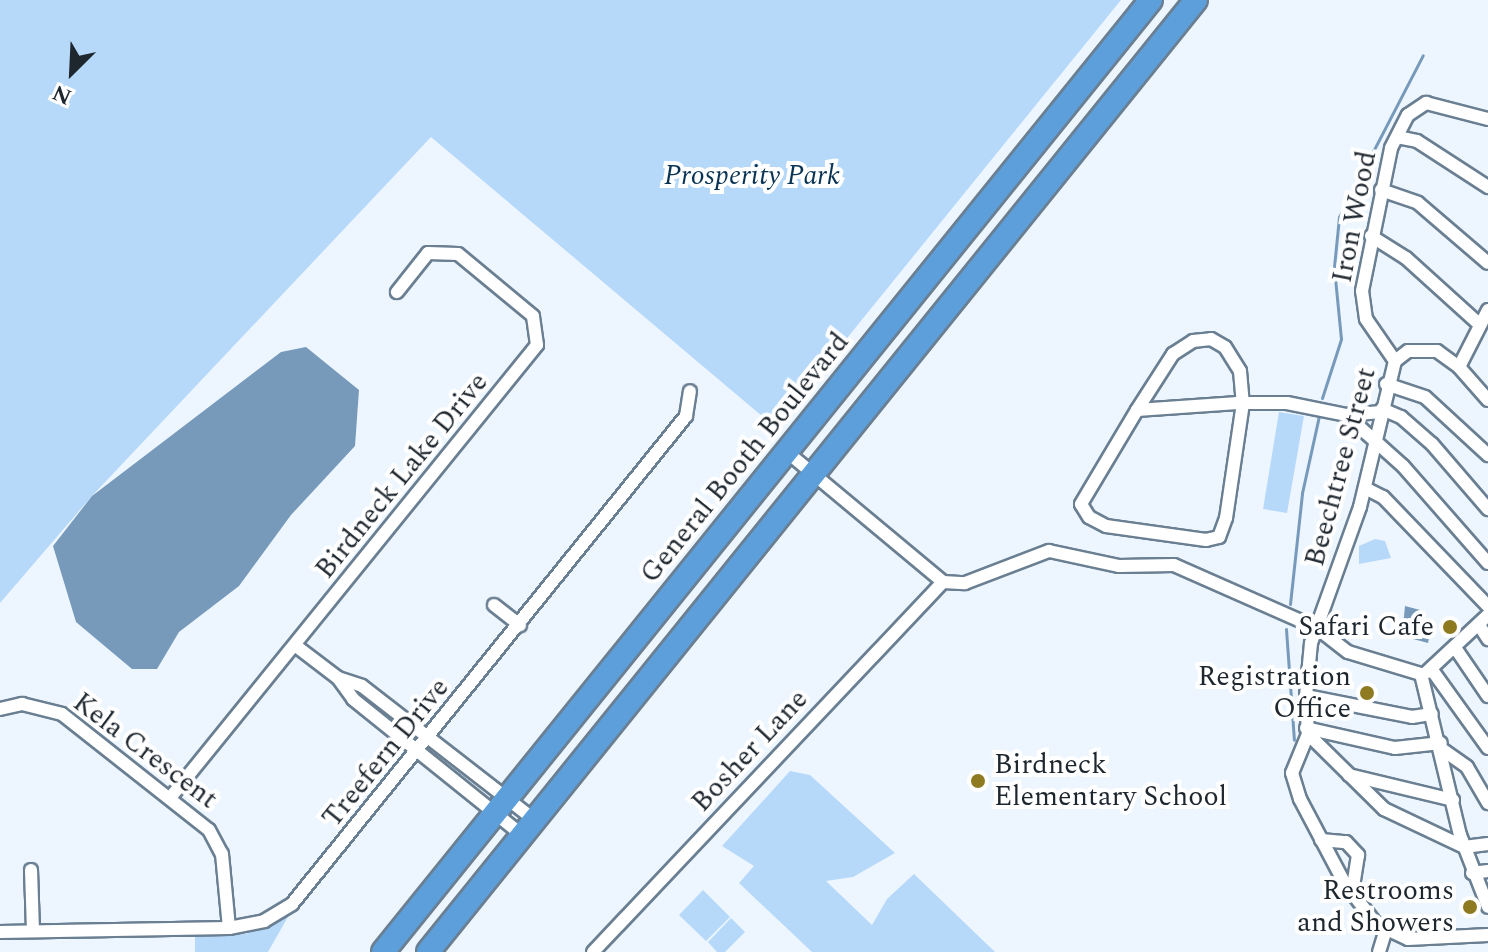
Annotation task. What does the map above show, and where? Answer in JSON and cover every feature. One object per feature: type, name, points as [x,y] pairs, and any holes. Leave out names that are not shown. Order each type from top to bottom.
[{"type":"highway","name":"General Booth Boulevard","points":[[383,952],[1151,0]]},
{"type":"highway","points":[[428,952],[818,475],[1196,0]]},
{"type":"street","name":"Iron Wood","points":[[1395,361],[1366,319],[1363,304],[1371,236],[1397,137],[1408,115],[1426,103],[1488,119]]},
{"type":"street","points":[[1397,137],[1425,146],[1488,187]]},
{"type":"street","points":[[1381,190],[1418,203],[1488,263]]},
{"type":"street","points":[[1371,236],[1406,258],[1479,324]]},
{"type":"street","name":"Birdneck Lake Drive","points":[[170,798],[537,345],[533,316],[458,254],[428,253],[397,292]]},
{"type":"street","points":[[1459,367],[1488,310]]},
{"type":"street","points":[[1211,339],[1225,347],[1240,371],[1243,403],[1219,537],[1206,540],[1106,526],[1089,517],[1081,504],[1137,410],[1173,354],[1193,341],[1211,339]]},
{"type":"street","name":"Beechtree Street","points":[[1307,731],[1306,696],[1317,628],[1365,488],[1386,384],[1395,361],[1408,351],[1427,349],[1459,367],[1488,400]]},
{"type":"street","points":[[1386,384],[1425,397],[1488,455]]},
{"type":"street","name":"Treefern Drive","points":[[0,932],[229,928],[264,921],[292,904],[419,751],[686,416],[690,391]]},
{"type":"street","points":[[1137,410],[1287,403],[1346,415],[1382,410],[1401,417],[1432,444],[1488,509]]},
{"type":"street","points":[[1346,415],[1403,466],[1488,563]]},
{"type":"street","points":[[787,452],[943,582],[965,583],[1049,551],[1119,566],[1174,565],[1317,628],[1348,652],[1426,672],[1488,748]]},
{"type":"street","points":[[1365,488],[1383,497],[1488,606]]},
{"type":"street","name":"Bosher Lane","points":[[593,952],[943,582]]},
{"type":"street","points":[[494,605],[520,625]]},
{"type":"street","points":[[1426,672],[1456,649],[1484,620]]},
{"type":"street","points":[[1484,620],[1488,639]]},
{"type":"street","points":[[296,646],[338,678],[353,699],[419,751],[503,807],[528,828]]},
{"type":"street","points":[[1456,649],[1488,696]]},
{"type":"street","points":[[1426,672],[1432,714],[1464,847],[1488,907]]},
{"type":"street","points":[[338,678],[362,686],[429,738],[528,828]]},
{"type":"street","points":[[1306,696],[1412,717],[1432,714]]},
{"type":"street","name":"Kela Crescent","points":[[0,709],[22,704],[62,714],[170,798],[218,842],[229,928]]},
{"type":"street","points":[[1307,731],[1395,748],[1442,747],[1467,767],[1488,803]]},
{"type":"street","points":[[1307,731],[1343,773],[1384,809],[1464,847],[1488,844]]},
{"type":"street","points":[[1307,731],[1292,773],[1321,840],[1352,894],[1385,932],[1416,938],[1488,935]]},
{"type":"street","points":[[1343,773],[1453,800]]},
{"type":"street","points":[[1321,840],[1346,842],[1358,855],[1352,894]]},
{"type":"street","points":[[31,870],[33,931]]},
{"type":"street","points":[[1472,873],[1488,871]]},
{"type":"street","points":[[1379,952],[1385,932]]},
{"type":"street","points":[[1416,938],[1425,952]]},
{"type":"green space","name":"Prosperity Park","points":[[0,0],[1121,0],[775,427],[431,137],[92,496],[0,603]]},
{"type":"green space","points":[[1279,412],[1304,416],[1287,513],[1263,509]]},
{"type":"green space","points":[[1375,539],[1385,541],[1391,558],[1359,564],[1359,546]]},
{"type":"green space","points":[[790,771],[810,775],[895,853],[853,877],[826,881],[872,925],[887,899],[914,874],[995,952],[812,952],[739,883],[754,866],[722,846]]},
{"type":"green space","points":[[703,890],[730,917],[706,941],[679,915]]},
{"type":"green space","points":[[289,915],[268,952],[195,952],[195,935],[246,934]]},
{"type":"green space","points":[[731,918],[745,932],[725,952],[717,952],[708,942]]},
{"type":"shaded area","points":[[306,347],[359,390],[355,446],[291,515],[239,586],[179,632],[157,669],[132,669],[76,622],[53,546],[92,496],[281,352]]},
{"type":"shaded area","points":[[1405,606],[1424,611],[1418,630],[1430,633],[1428,643],[1402,636]]},
{"type":"waterway","points":[[1322,398],[1341,339],[1334,267],[1339,217],[1423,55]]},
{"type":"waterway","points":[[1290,604],[1302,493],[1319,416]]},
{"type":"waterway","points":[[1286,629],[1294,740]]},
{"type":"place","name":"Safari Cafe","points":[[1450,627]]},
{"type":"place","name":"Registration Office","points":[[1367,693]]},
{"type":"place","name":"Birdneck Elementary School","points":[[978,781]]},
{"type":"place","name":"Restrooms and Showers","points":[[1470,907]]}]
